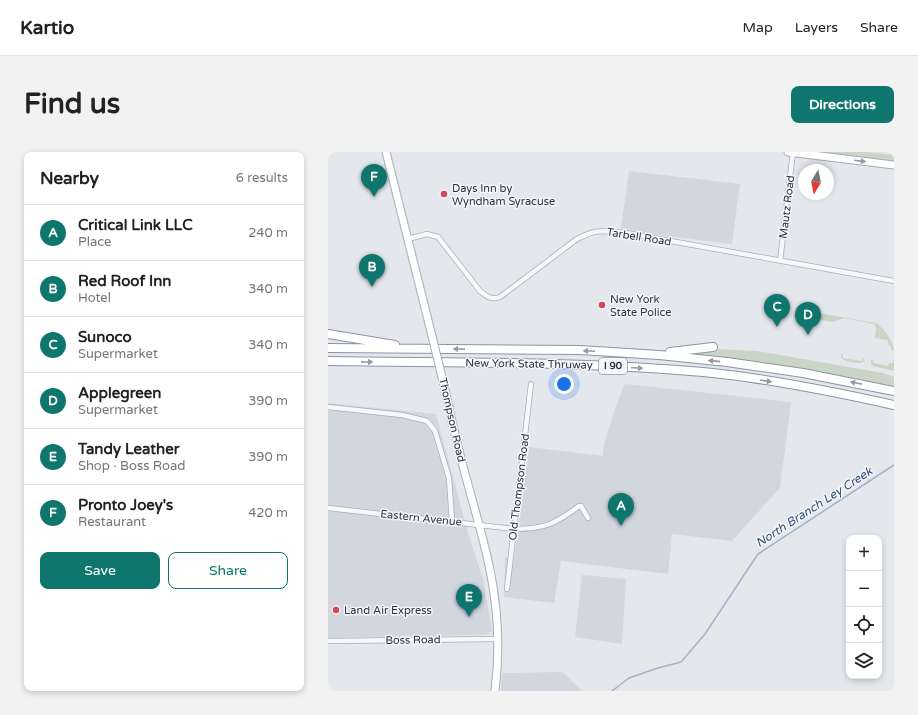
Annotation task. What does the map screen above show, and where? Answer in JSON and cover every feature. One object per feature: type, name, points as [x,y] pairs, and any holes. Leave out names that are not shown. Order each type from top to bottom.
[{"type":"highway","points":[[328,334],[422,349]]},
{"type":"highway","points":[[642,353],[681,351],[713,347]]},
{"type":"highway","name":"New York State Thruway","points":[[328,348],[580,350],[642,353],[757,366],[894,391]]},
{"type":"highway","name":"New York State Thruway","points":[[328,361],[613,366],[673,370],[744,377],[797,385],[894,405]]},
{"type":"street","name":"Thompson Road","points":[[386,152],[442,377],[462,465],[490,570],[494,594],[498,639],[498,663],[495,691]]},
{"type":"street","points":[[792,152],[894,165]]},
{"type":"street","name":"Mautz Road","points":[[780,261],[792,152]]},
{"type":"street","name":"Tarbell Road","points":[[408,239],[427,234],[438,237],[480,291],[489,298],[494,299],[500,297],[577,239],[599,230],[626,233],[894,281]]},
{"type":"street","name":"Old Thompson Road","points":[[508,589],[531,384]]},
{"type":"street","points":[[328,407],[402,415],[427,421],[435,431],[449,478],[452,521]]},
{"type":"street","name":"Eastern Avenue","points":[[328,508],[514,529],[542,528],[561,520],[579,506],[583,508],[588,518]]},
{"type":"street","name":"Boss Road","points":[[328,641],[498,639]]},
{"type":"shaded area","points":[[629,171],[740,184],[732,244],[650,234],[621,228]]},
{"type":"shaded area","points":[[625,384],[791,402],[780,488],[732,541],[672,534],[668,574],[561,561],[554,603],[504,597],[505,557],[514,559],[529,447],[603,456],[604,444]]},
{"type":"shaded area","points":[[328,403],[436,414],[468,533],[483,579],[492,631],[486,635],[328,638]]},
{"type":"shaded area","points":[[582,575],[626,579],[622,644],[575,637]]},
{"type":"shaded area","points":[[563,672],[582,691],[501,691],[502,673]]},
{"type":"green space","points":[[813,152],[866,152],[894,155],[894,162]]},
{"type":"green space","points":[[813,312],[876,323],[888,336],[894,347],[894,351],[891,350],[888,340],[875,338],[876,328],[874,324],[844,318],[832,322],[804,317],[805,313]]},
{"type":"green space","points":[[719,349],[757,351],[883,373],[894,377],[894,387],[793,367],[692,354],[700,351]]},
{"type":"green space","points":[[841,354],[843,354],[842,358],[862,361],[863,358],[865,361],[860,363],[849,362],[841,358]]},
{"type":"green space","points":[[894,357],[894,371],[873,366],[871,363],[871,360],[874,360],[873,363],[888,366],[889,363],[893,363]]},
{"type":"waterway","name":"North Branch Ley Creek","points":[[612,691],[629,678],[681,662],[705,634],[758,554],[894,465]]},
{"type":"place","name":"Days Inn by Wyndham Syracuse","points":[[444,194]]},
{"type":"place","name":"Pronto Joey's","points":[[374,197]]},
{"type":"place","name":"Red Roof Inn","points":[[372,287]]},
{"type":"place","name":"New York State Police","points":[[602,305]]},
{"type":"place","name":"Sunoco","points":[[777,327]]},
{"type":"place","name":"Applegreen","points":[[808,335]]},
{"type":"place","name":"Critical Link LLC","points":[[621,526]]},
{"type":"place","name":"Land Air Express","points":[[336,610]]},
{"type":"place","name":"Tandy Leather","points":[[469,617]]}]
